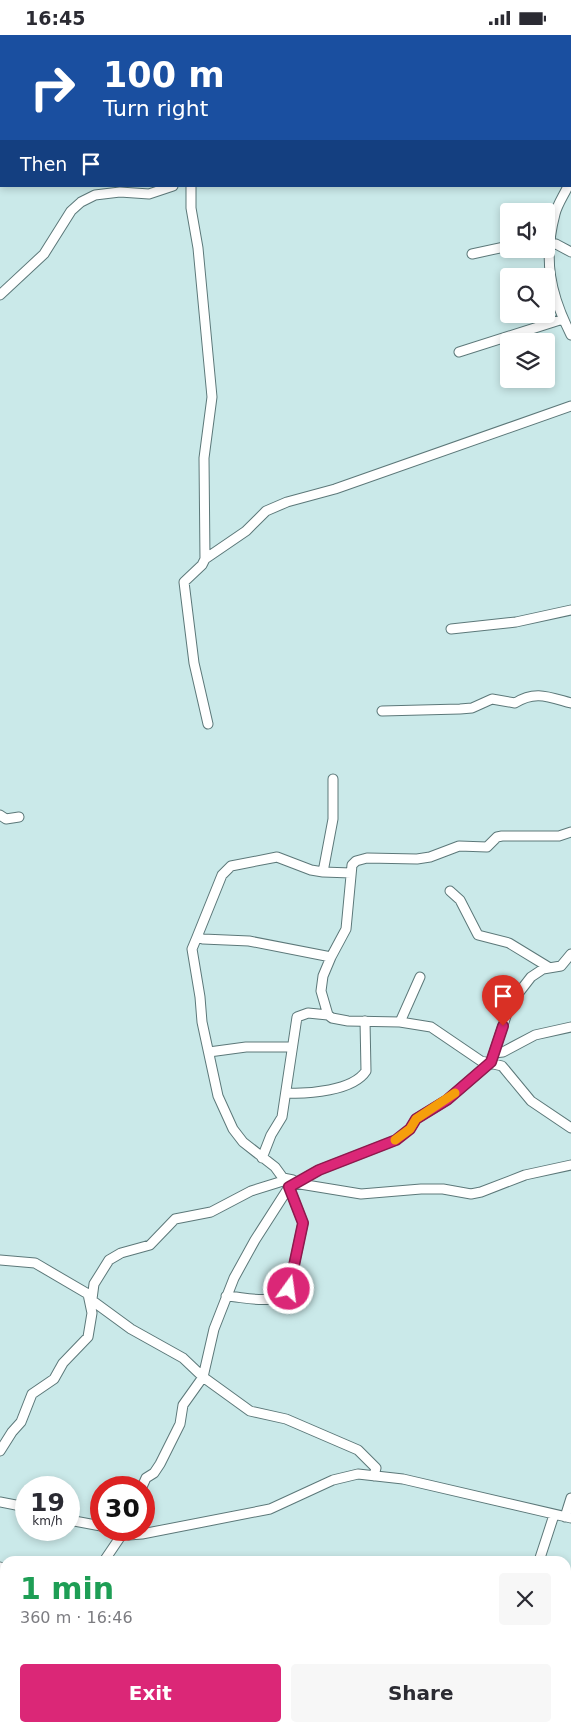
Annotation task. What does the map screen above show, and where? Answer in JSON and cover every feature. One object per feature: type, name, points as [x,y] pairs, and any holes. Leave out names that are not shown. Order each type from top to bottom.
[{"type":"street","points":[[0,295],[44,254],[71,211],[81,201],[95,195],[120,192],[149,193],[170,187]]},
{"type":"street","points":[[191,187],[191,208],[200,267],[212,397],[204,458],[205,559],[202,565],[184,582],[194,663],[208,724]]},
{"type":"street","points":[[555,213],[568,187]]},
{"type":"street","points":[[555,245],[571,252]]},
{"type":"street","points":[[472,254],[500,248]]},
{"type":"street","points":[[547,258],[558,309],[571,335]]},
{"type":"street","points":[[458,351],[563,319]]},
{"type":"street","points":[[205,559],[240,535],[266,511],[287,501],[335,489],[571,406]]},
{"type":"street","points":[[451,629],[516,622],[571,610]]},
{"type":"street","points":[[382,711],[472,708],[492,699],[515,703],[526,695],[532,694],[571,703]]},
{"type":"street","points":[[323,872],[333,819],[333,779]]},
{"type":"street","points":[[0,815],[6,819],[19,817]]},
{"type":"street","points":[[328,1015],[321,991],[331,957],[346,929],[352,865],[367,858],[430,857],[459,846],[487,847],[497,837],[502,836],[559,837],[571,831]]},
{"type":"street","points":[[226,1296],[276,1299],[289,1289],[303,1223],[287,1183],[275,1167],[243,1142],[233,1129],[218,1096],[202,1022],[192,949],[222,875],[231,866],[277,857],[311,870],[351,873]]},
{"type":"street","points":[[450,891],[460,900],[478,935],[509,943],[550,968]]},
{"type":"street","points":[[197,937],[203,939],[249,941],[331,957]]},
{"type":"street","points":[[0,1451],[21,1422],[32,1393],[54,1379],[63,1363],[88,1337],[94,1284],[109,1260],[121,1253],[150,1245],[175,1219],[212,1212],[251,1191],[287,1183],[396,1140],[410,1129],[416,1119],[447,1100],[492,1058],[510,1004],[531,977],[543,969],[561,966],[571,954]]},
{"type":"street","points":[[400,1022],[420,977]]},
{"type":"street","points":[[262,1158],[271,1135],[282,1117],[297,1017],[308,1013],[328,1015],[332,1018],[348,1021],[400,1022],[431,1027],[481,1061],[492,1058],[535,1035],[571,1027]]},
{"type":"street","points":[[287,1093],[310,1094],[362,1077],[366,1071],[364,1021]]},
{"type":"street","points":[[209,1052],[246,1047],[292,1047]]},
{"type":"street","points":[[492,1058],[505,1068],[531,1101],[571,1128]]},
{"type":"street","points":[[287,1183],[362,1194],[421,1189],[444,1189],[472,1194],[525,1175],[571,1165]]},
{"type":"street","points":[[149,1476],[154,1473],[160,1464],[180,1424],[183,1405],[203,1377],[210,1339],[234,1278],[287,1183]]},
{"type":"street","points":[[0,1260],[35,1263],[88,1294],[91,1299],[131,1329],[183,1358],[203,1377],[250,1411],[286,1419],[358,1451],[374,1464],[376,1468],[374,1476]]},
{"type":"street","points":[[155,1532],[165,1531],[189,1523],[270,1509],[333,1480],[358,1474],[403,1479],[568,1518],[571,1498]]},
{"type":"street","points":[[0,1502],[15,1505]]},
{"type":"street","points":[[541,1556],[554,1515]]},
{"type":"street","points":[[107,1556],[118,1541]]},
{"type":"slow traffic","points":[[395,1140],[410,1129],[416,1119],[455,1093]]},
{"type":"route","points":[[289,1289],[294,1275],[303,1223],[289,1187],[319,1170],[396,1140],[410,1129],[416,1119],[447,1100],[491,1062],[503,1026]]}]
